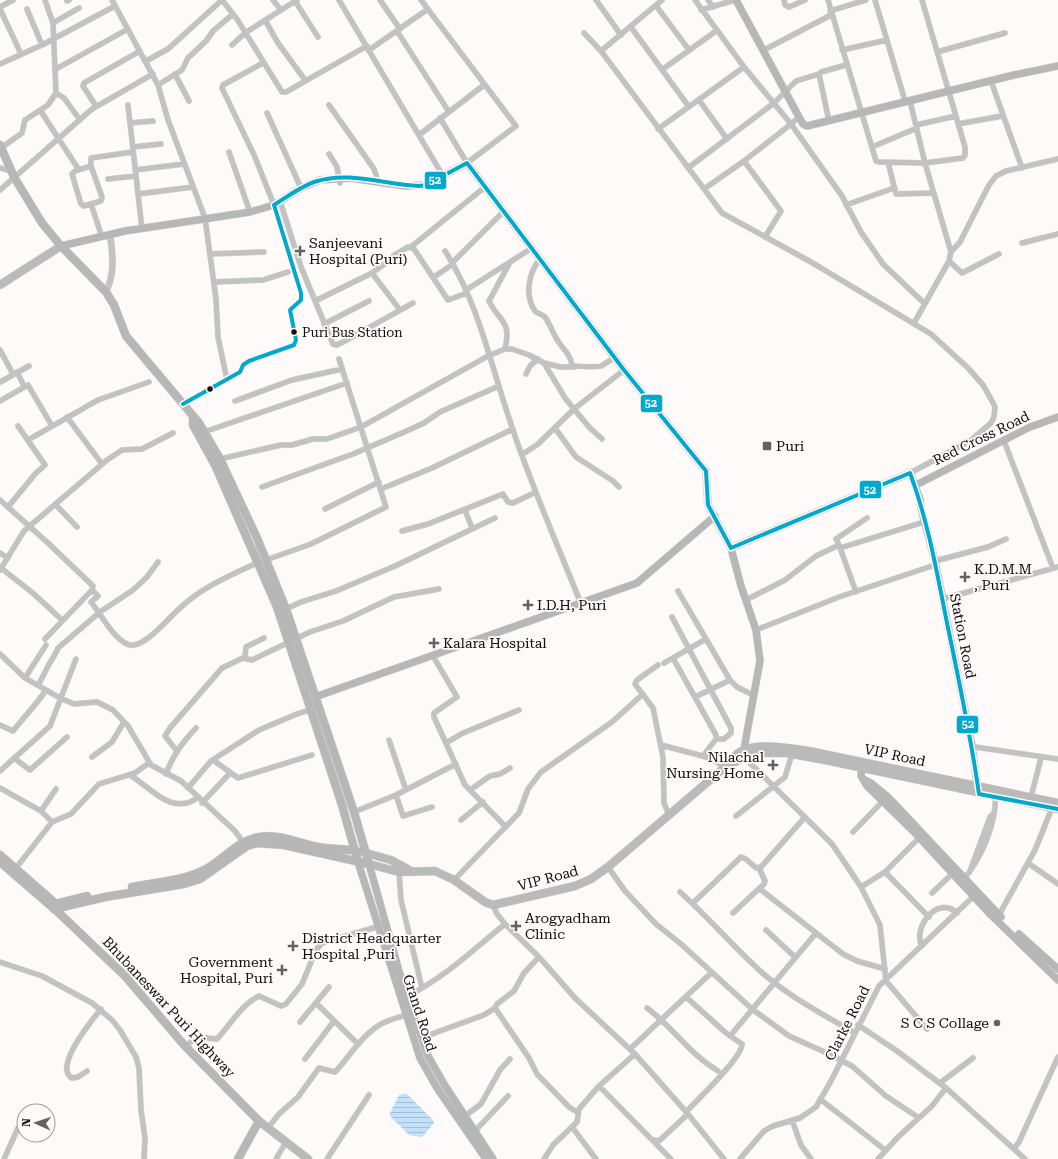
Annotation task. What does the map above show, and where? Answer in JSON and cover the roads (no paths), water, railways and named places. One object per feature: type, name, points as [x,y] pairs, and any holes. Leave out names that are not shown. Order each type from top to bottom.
[{"type":"highway","points":[[0,147],[13,174],[42,223],[61,246],[106,292],[114,305],[126,336],[199,423],[220,459],[262,561],[277,607],[293,641],[315,697],[315,708],[358,862]]},
{"type":"highway","points":[[56,908],[90,895],[182,878],[219,863],[247,846],[257,843],[284,845],[369,864],[354,812],[315,708],[293,641],[286,609],[215,465],[193,425],[193,417]]},
{"type":"highway","points":[[219,863],[243,842],[265,836],[318,847],[355,850],[366,853]]},
{"type":"highway","points":[[0,855],[16,868],[56,908]]},
{"type":"highway","points":[[0,862],[56,908]]},
{"type":"highway","name":"Bhubaneswar Puri Highway","points":[[56,908],[125,976],[185,1046],[258,1121]]},
{"type":"highway","points":[[238,1159],[258,1121]]},
{"type":"main road","points":[[736,0],[799,118],[806,126],[1016,74],[1058,66]]},
{"type":"main road","points":[[0,285],[61,246],[142,229],[250,212],[277,203],[301,188],[320,180],[378,181],[419,186],[426,185],[467,163],[624,370],[706,471],[708,478],[707,501],[732,548],[756,630],[760,661],[753,695],[745,753]]},
{"type":"main road","name":"Red Cross Road","points":[[916,485],[1030,427],[1058,417]]},
{"type":"main road","points":[[732,548],[910,473]]},
{"type":"main road","name":"Station Road","points":[[910,473],[916,485],[924,522],[936,562],[981,790]]},
{"type":"main road","points":[[920,499],[925,507],[936,562]]},
{"type":"main road","points":[[315,697],[637,584],[715,516]]},
{"type":"main road","points":[[944,598],[975,747],[981,790]]},
{"type":"main road","name":"VIP Road","points":[[494,905],[574,886],[591,879],[608,867],[728,765],[733,757],[761,747],[791,748],[862,765],[1056,806]]},
{"type":"main road","name":"VIP Road","points":[[745,753],[792,754],[862,765]]},
{"type":"main road","points":[[862,765],[861,776],[867,786],[921,836],[1058,980]]},
{"type":"main road","points":[[864,780],[871,783],[888,797],[953,873],[963,881]]},
{"type":"main road","name":"VIP Road","points":[[997,793],[1031,797],[1056,806]]},
{"type":"main road","points":[[366,853],[391,860],[411,872]]},
{"type":"main road","name":"Grand Road","points":[[358,862],[409,1014],[426,1070],[486,1159]]},
{"type":"main road","points":[[369,864],[399,872],[434,871],[454,880],[485,902],[494,905]]},
{"type":"main road","name":"Grand Road","points":[[369,864],[407,996],[409,1014],[433,1066],[493,1159]]},
{"type":"main road","points":[[976,895],[1058,969]]},
{"type":"main road","points":[[258,1121],[308,1159]]},
{"type":"street","points":[[13,0],[0,8],[21,54]]},
{"type":"street","points":[[0,147],[22,133],[25,120],[52,101],[56,92],[53,23],[45,0]]},
{"type":"street","points":[[112,0],[158,85],[168,120],[205,218],[214,282],[218,337],[227,380]]},
{"type":"street","points":[[146,61],[168,49],[222,0],[233,14],[282,92],[286,92],[305,80],[368,48],[398,30],[428,9]]},
{"type":"street","points":[[273,0],[281,10]]},
{"type":"street","points":[[232,45],[245,33],[296,0],[318,37]]},
{"type":"street","points":[[339,0],[443,176]]},
{"type":"street","points":[[380,0],[449,112]]},
{"type":"street","points":[[421,0],[516,126],[467,163],[440,118]]},
{"type":"street","points":[[596,0],[621,35]]},
{"type":"street","points":[[601,52],[656,7],[662,0]]},
{"type":"street","points":[[695,0],[716,31],[791,124],[842,196],[861,232],[884,264],[924,304]]},
{"type":"street","points":[[708,0],[713,7]]},
{"type":"street","points":[[701,10],[736,0]]},
{"type":"street","points":[[784,0],[788,7],[805,0]]},
{"type":"street","points":[[828,0],[830,13],[876,161],[925,163],[965,157],[965,147],[922,0]]},
{"type":"street","points":[[764,50],[830,13],[866,0]]},
{"type":"street","points":[[875,0],[906,101],[912,110],[925,163],[951,252],[949,261],[914,323]]},
{"type":"street","points":[[1,62],[42,45],[115,6]]},
{"type":"street","points":[[656,7],[689,50]]},
{"type":"street","points":[[53,23],[79,8]]},
{"type":"street","points":[[27,9],[42,45]]},
{"type":"street","points":[[158,85],[182,70],[188,58],[206,42],[213,31],[233,14]]},
{"type":"street","points":[[265,20],[278,43],[305,80]]},
{"type":"street","points":[[631,27],[689,106]]},
{"type":"street","points":[[56,69],[128,29]]},
{"type":"street","points":[[663,69],[716,31]]},
{"type":"street","points":[[584,33],[601,52],[722,213],[931,334],[968,368],[987,392],[994,408],[994,417],[990,423],[970,441],[910,473]]},
{"type":"street","points":[[937,52],[1005,33]]},
{"type":"street","points":[[842,50],[887,40]]},
{"type":"street","points":[[96,106],[83,86],[84,83],[140,51]]},
{"type":"street","points":[[263,63],[223,85],[222,88],[277,203],[331,342],[337,345],[412,303]]},
{"type":"street","points":[[688,168],[774,103],[796,81],[846,65]]},
{"type":"street","points":[[658,129],[744,67]]},
{"type":"street","points":[[0,190],[13,174],[96,106],[153,74]]},
{"type":"street","points":[[175,74],[189,101]]},
{"type":"street","points":[[820,74],[829,121]]},
{"type":"street","points":[[991,81],[1002,116],[1022,168]]},
{"type":"street","points":[[418,135],[484,85]]},
{"type":"street","points":[[56,92],[64,98],[80,120]]},
{"type":"street","points":[[699,100],[727,139]]},
{"type":"street","points":[[906,101],[912,110]]},
{"type":"street","points":[[329,105],[374,169],[378,181]]},
{"type":"street","points":[[128,106],[142,229]]},
{"type":"street","points":[[40,110],[79,170]]},
{"type":"street","points":[[267,114],[301,188]]},
{"type":"street","points":[[872,147],[917,127],[956,116]]},
{"type":"street","points":[[958,124],[1002,116]]},
{"type":"street","points":[[704,189],[744,162],[799,118]]},
{"type":"street","points":[[130,123],[153,121]]},
{"type":"street","points":[[91,166],[73,172],[72,176],[81,204],[84,206],[102,199],[91,166],[91,158],[161,144]]},
{"type":"street","points":[[229,152],[250,212]]},
{"type":"street","points":[[329,154],[337,167],[340,180]]},
{"type":"street","points":[[951,252],[960,242],[993,180],[1001,173],[1058,159]]},
{"type":"street","points":[[744,162],[781,211],[764,237]]},
{"type":"street","points":[[888,162],[894,192],[898,194],[934,193]]},
{"type":"street","points":[[108,179],[184,164]]},
{"type":"street","points":[[0,168],[13,174]]},
{"type":"street","points":[[138,194],[193,187]]},
{"type":"street","points":[[412,248],[412,245],[485,187]]},
{"type":"street","points":[[846,205],[894,188]]},
{"type":"street","points":[[92,204],[106,236],[113,268],[111,281],[106,292]]},
{"type":"street","points":[[434,277],[453,263],[504,212]]},
{"type":"street","points":[[1022,243],[1058,234]]},
{"type":"street","points":[[315,301],[372,273],[393,256],[408,247],[412,248]]},
{"type":"street","points":[[412,248],[434,277],[448,300],[467,292],[532,248]]},
{"type":"street","points":[[210,254],[264,252]]},
{"type":"street","points":[[445,252],[453,263],[467,292],[483,334],[488,356],[536,492],[581,604]]},
{"type":"street","points":[[949,261],[962,272],[1000,254]]},
{"type":"street","points":[[540,259],[534,266],[530,280],[531,301],[536,312],[545,317],[560,344],[568,354],[574,367]]},
{"type":"street","points":[[505,349],[508,338],[507,330],[503,320],[489,301],[509,264]]},
{"type":"street","points":[[214,282],[263,280],[288,272]]},
{"type":"street","points":[[372,273],[400,310]]},
{"type":"street","points":[[324,324],[369,301]]},
{"type":"street","points":[[220,459],[281,445],[292,445],[313,439],[327,439],[361,427],[488,356],[505,349],[519,351],[544,363],[561,368],[589,365],[599,366],[614,357]]},
{"type":"street","points":[[0,350],[24,386]]},
{"type":"street","points":[[0,500],[92,584],[92,590],[98,596],[91,602],[112,630],[126,644],[144,642],[195,595],[236,572],[262,561],[311,544],[385,509],[386,504],[339,359]]},
{"type":"street","points":[[526,374],[530,366],[538,359]]},
{"type":"street","points":[[544,363],[561,393],[574,410],[602,439]]},
{"type":"street","points":[[0,382],[29,366]]},
{"type":"street","points":[[235,401],[292,380],[342,369]]},
{"type":"street","points":[[523,454],[538,444],[574,410],[624,370]]},
{"type":"street","points":[[28,440],[98,400],[149,382]]},
{"type":"street","points":[[204,432],[347,383]]},
{"type":"street","points":[[0,401],[24,386],[30,386],[52,426]]},
{"type":"street","points":[[262,487],[353,454],[368,446],[424,423],[440,412],[499,386]]},
{"type":"street","points":[[67,417],[102,464]]},
{"type":"street","points":[[8,506],[36,473],[45,465],[18,426]]},
{"type":"street","points":[[555,428],[576,457],[613,481],[619,487]]},
{"type":"street","points":[[381,489],[432,468],[513,429]]},
{"type":"street","points":[[62,620],[34,594],[1,569],[19,538],[29,526],[102,464],[122,450],[142,449],[173,433]]},
{"type":"street","points":[[944,598],[1056,568],[1004,441]]},
{"type":"street","points":[[325,509],[379,482]]},
{"type":"street","points":[[402,531],[428,524],[503,494],[508,502],[513,503],[536,492]]},
{"type":"street","points":[[55,504],[77,527]]},
{"type":"street","points":[[465,510],[472,528]]},
{"type":"street","points":[[286,609],[301,602],[336,591],[395,566],[459,537],[472,528],[495,518]]},
{"type":"street","points":[[856,592],[836,539],[867,518]]},
{"type":"street","points":[[746,600],[785,580],[816,556],[839,547],[924,522]]},
{"type":"street","points":[[756,630],[797,612],[936,562],[988,547],[1006,539]]},
{"type":"street","points":[[0,553],[8,558]]},
{"type":"street","points":[[38,685],[45,676],[47,668],[56,656],[58,648],[100,612],[133,590],[147,577],[158,562]]},
{"type":"street","points":[[176,750],[165,736],[170,728],[228,663],[243,658],[252,660],[269,651],[343,621],[394,597],[439,589]]},
{"type":"street","points":[[45,638],[92,590]]},
{"type":"street","points":[[678,591],[730,680],[737,688],[753,695]]},
{"type":"street","points":[[672,617],[732,730],[724,739],[716,740],[709,746],[703,756]]},
{"type":"street","points":[[243,658],[246,647],[264,638]]},
{"type":"street","points":[[664,663],[706,639]]},
{"type":"street","points":[[25,678],[46,645]]},
{"type":"street","points":[[0,654],[25,678],[60,698],[74,704],[90,702],[102,703],[112,710],[124,722],[149,763],[166,774],[181,781],[202,803],[235,831],[243,842]]},
{"type":"street","points":[[433,656],[457,697],[434,715],[465,785],[506,827]]},
{"type":"street","points":[[673,658],[716,735],[716,740]]},
{"type":"street","points":[[0,771],[50,726],[76,659]]},
{"type":"street","points":[[658,665],[636,682],[636,686],[653,708],[661,745],[663,800],[669,815]]},
{"type":"street","points":[[695,697],[730,680]]},
{"type":"street","points":[[0,725],[13,731],[21,720],[34,707],[46,690]]},
{"type":"street","points":[[454,880],[519,813],[528,789],[541,772],[612,722],[643,694]]},
{"type":"street","points":[[188,788],[213,760],[259,730],[315,708]]},
{"type":"street","points":[[446,743],[463,733],[519,710]]},
{"type":"street","points":[[92,758],[112,742],[124,722]]},
{"type":"street","points":[[166,774],[176,750],[196,728]]},
{"type":"street","points":[[14,758],[30,770],[67,737]]},
{"type":"street","points":[[389,740],[406,790]]},
{"type":"street","points":[[661,745],[703,756],[728,765]]},
{"type":"street","points":[[975,747],[1040,758],[1058,759]]},
{"type":"street","points":[[745,753],[774,786],[832,844],[861,887],[880,925],[886,981],[927,1029]]},
{"type":"street","points":[[736,816],[785,776],[792,754]]},
{"type":"street","points":[[213,760],[230,773],[240,778],[312,755]]},
{"type":"street","points":[[1031,797],[1040,758]]},
{"type":"street","points":[[16,868],[52,822],[70,814],[99,784],[130,775],[149,763]]},
{"type":"street","points":[[354,812],[428,780],[445,768],[456,764]]},
{"type":"street","points":[[470,790],[490,776],[500,774],[510,768]]},
{"type":"street","points":[[202,803],[230,773]]},
{"type":"street","points":[[130,775],[174,804],[187,804],[197,798]]},
{"type":"street","points":[[0,788],[41,811],[52,822]]},
{"type":"street","points":[[41,811],[56,789]]},
{"type":"street","points":[[963,881],[974,868],[994,818],[993,814],[997,793]]},
{"type":"street","points":[[396,795],[403,816],[432,807]]},
{"type":"street","points":[[853,832],[883,801]]},
{"type":"street","points":[[461,820],[482,802]]},
{"type":"street","points":[[998,915],[1028,864],[1056,806]]},
{"type":"street","points":[[759,868],[805,817]]},
{"type":"street","points":[[861,887],[885,872],[921,836]]},
{"type":"street","points":[[693,903],[741,857],[759,868],[765,881],[760,889],[734,913]]},
{"type":"street","points":[[1028,864],[1058,884]]},
{"type":"street","points":[[608,867],[625,891],[656,924],[681,944],[752,1009],[789,1036],[852,1066],[886,1096],[920,1118]]},
{"type":"street","points":[[399,872],[401,900],[422,988]]},
{"type":"street","points":[[885,872],[929,917]]},
{"type":"street","points":[[932,893],[953,873]]},
{"type":"street","points":[[760,889],[849,957],[870,966],[885,969]]},
{"type":"street","points":[[680,892],[693,903],[759,970],[775,982],[855,1033]]},
{"type":"street","name":"Clarke Road","points":[[740,1159],[764,1131],[773,1126],[808,1114],[816,1107],[879,986],[976,895]]},
{"type":"street","points":[[494,905],[497,914],[505,924],[539,957],[575,998],[630,1049],[687,1113],[722,1158]]},
{"type":"street","points":[[922,946],[919,933],[929,917],[940,907],[948,906],[957,913]]},
{"type":"street","points":[[185,1046],[198,1037],[212,1040],[217,1039],[236,1016],[252,1000],[259,996],[283,1006],[302,984],[318,946],[387,924]]},
{"type":"street","points":[[407,996],[422,988],[505,924]]},
{"type":"street","points":[[766,930],[795,957]]},
{"type":"street","points":[[730,1036],[816,933]]},
{"type":"street","points":[[421,1038],[484,1015],[495,1008],[497,1004],[514,991],[524,973],[539,957]]},
{"type":"street","points":[[0,962],[42,976],[92,1003],[101,1009],[120,1030],[136,1057],[139,1068],[141,1110],[145,1138],[144,1159]]},
{"type":"street","points":[[630,1049],[711,973]]},
{"type":"street","points":[[300,1022],[329,987]]},
{"type":"street","points":[[654,1140],[659,1141],[687,1113],[742,1050],[742,1044],[730,1036],[686,997]]},
{"type":"street","points":[[316,1004],[358,1044]]},
{"type":"street","points":[[495,1008],[529,1058],[537,1074],[577,1112],[578,1119],[572,1127],[553,1145],[544,1159]]},
{"type":"street","points":[[647,1008],[662,1019],[687,1048],[702,1061],[718,1070]]},
{"type":"street","points":[[87,1071],[78,1077],[72,1078],[66,1072],[66,1064],[78,1040],[101,1009]]},
{"type":"street","points":[[268,1128],[279,1114],[298,1097],[319,1068],[335,1072],[358,1044],[384,1022],[409,1014]]},
{"type":"street","points":[[306,1059],[334,1021]]},
{"type":"street","points":[[858,1025],[897,1051],[946,1088],[1014,1149],[1023,1159]]},
{"type":"street","points":[[577,1112],[598,1086],[634,1054]]},
{"type":"street","points":[[1014,1149],[1019,1142],[1058,1057]]},
{"type":"street","points":[[940,1084],[972,1058]]},
{"type":"street","points":[[465,1116],[481,1104],[500,1070],[510,1059]]},
{"type":"street","points":[[598,1086],[654,1140],[671,1159]]},
{"type":"street","points":[[878,1159],[885,1150],[920,1118],[946,1088]]},
{"type":"street","points":[[327,1159],[369,1095]]},
{"type":"street","points":[[475,1131],[508,1096]]},
{"type":"street","points":[[820,1099],[885,1150]]},
{"type":"street","points":[[792,1120],[801,1145],[811,1159]]},
{"type":"street","points":[[572,1127],[596,1159]]},
{"type":"street","points":[[4,1159],[16,1132]]},
{"type":"street","points":[[276,1159],[286,1142]]},
{"type":"water","points":[[406,1093],[433,1120],[434,1123],[422,1137],[409,1135],[389,1115],[399,1095]]},
{"type":"place","name":"Sanjeevani Hospital (Puri)","points":[[300,251]]},
{"type":"place","name":"Puri Bus Station","points":[[294,332]]},
{"type":"place","name":"Puri","points":[[767,446]]},
{"type":"place","name":"K.D.M.M , Puri","points":[[965,577]]},
{"type":"place","name":"I.D.H, Puri","points":[[528,605]]},
{"type":"place","name":"Kalara Hospital","points":[[434,643]]},
{"type":"place","name":"Nilachal Nursing Home","points":[[773,765]]},
{"type":"place","name":"Arogyadham Clinic","points":[[516,926]]},
{"type":"place","name":"District Headquarter Hospital ,Puri","points":[[293,946]]},
{"type":"place","name":"Government Hospital, Puri","points":[[282,970]]},
{"type":"place","name":"S C S Collage","points":[[997,1023]]}]
